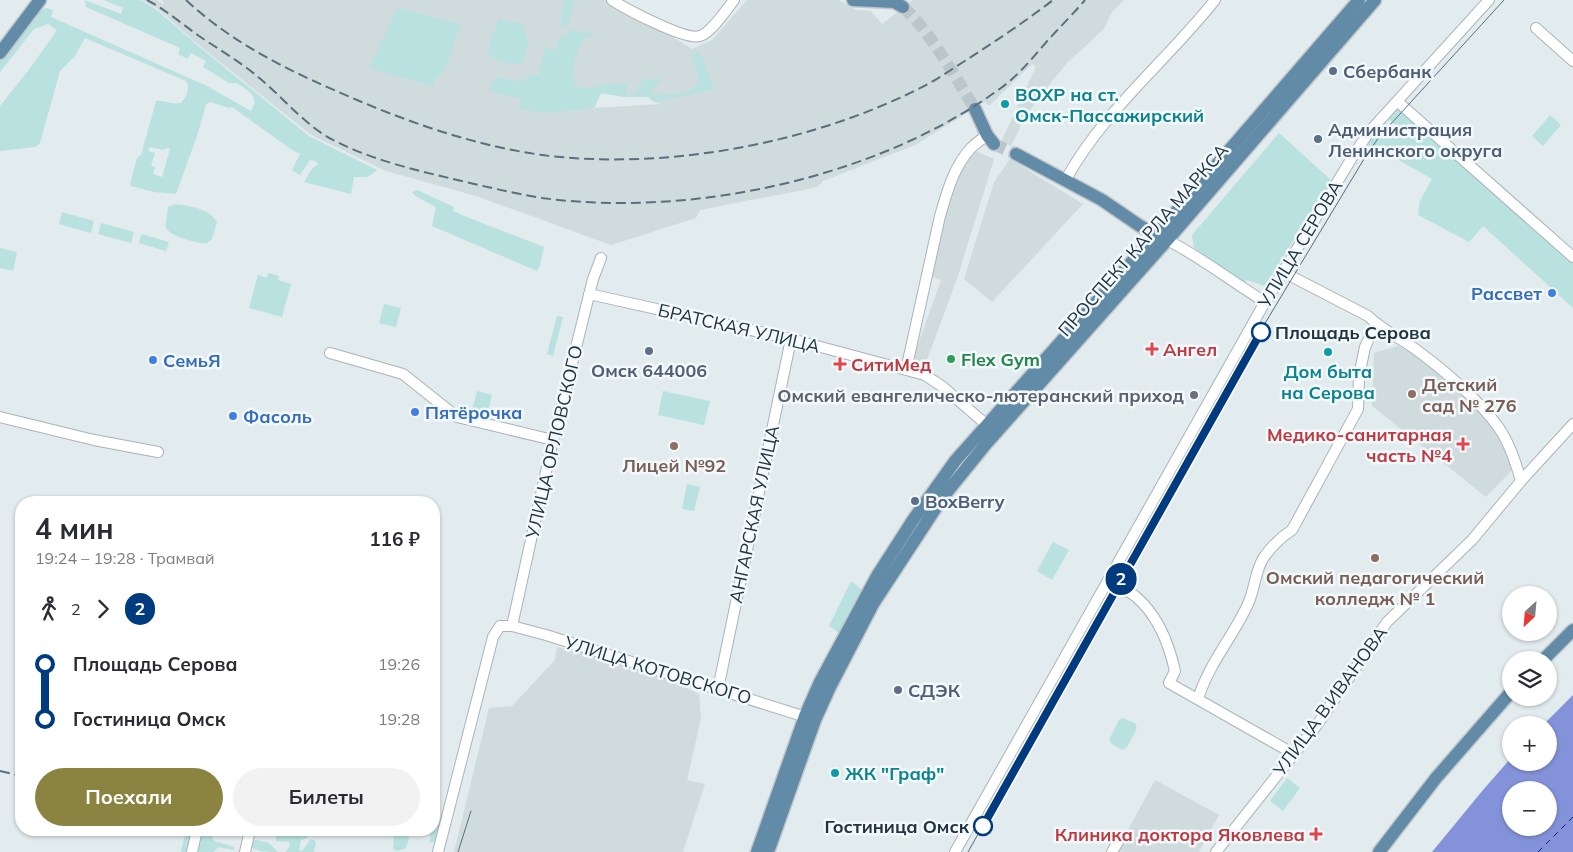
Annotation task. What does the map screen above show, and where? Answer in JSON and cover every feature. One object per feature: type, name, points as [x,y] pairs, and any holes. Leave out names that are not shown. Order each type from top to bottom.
[{"type":"main road","points":[[0,53],[40,0]]},
{"type":"main road","points":[[853,0],[894,2],[903,7]]},
{"type":"main road","name":"ПРОСПЕКТ КАРЛА МАРКСА","points":[[757,852],[810,718],[873,604],[943,497],[1162,237],[1300,77],[1359,0]]},
{"type":"main road","name":"ПРОСПЕКТ КАРЛА МАРКСА","points":[[1300,77],[1375,0]]},
{"type":"main road","points":[[975,109],[990,139]]},
{"type":"main road","points":[[1016,154],[1102,200],[1140,226],[1162,237]]},
{"type":"main road","name":"ПРОСПЕКТ КАРЛА МАРКСА","points":[[768,852],[820,682],[877,576],[950,467],[1162,237]]},
{"type":"main road","points":[[1552,651],[1573,630]]},
{"type":"main road","points":[[1379,852],[1436,778],[1502,702]]},
{"type":"street","points":[[612,0],[628,10],[690,36],[699,37],[706,34],[734,0]]},
{"type":"street","points":[[1065,181],[1078,158],[1102,124],[1215,0]]},
{"type":"street","name":"УЛИЦА СЕРОВА","points":[[956,852],[1265,302],[1363,140],[1489,0]]},
{"type":"street","points":[[1536,28],[1573,61]]},
{"type":"street","points":[[1398,102],[1573,256]]},
{"type":"street","points":[[906,370],[940,216],[947,194],[954,176],[972,146],[990,139]]},
{"type":"street","points":[[1162,237],[1265,302]]},
{"type":"street","name":"УЛИЦА ОРЛОВСКОГО","points":[[512,626],[553,440],[589,294],[601,258]]},
{"type":"street","points":[[1283,272],[1368,316],[1376,324],[1420,352],[1456,383],[1500,429],[1516,462],[1521,482]]},
{"type":"street","name":"БРАТСКАЯ УЛИЦА","points":[[589,294],[791,339],[925,375],[988,426]]},
{"type":"street","points":[[1198,699],[1207,673],[1248,606],[1263,558],[1282,536],[1292,530],[1358,409],[1359,376],[1366,346],[1376,324]]},
{"type":"street","name":"АНГАРСКАЯ УЛИЦА","points":[[718,689],[791,339]]},
{"type":"street","points":[[330,353],[403,374],[456,416],[553,440]]},
{"type":"street","points":[[0,417],[94,440],[158,452]]},
{"type":"street","name":"УЛИЦА В.ИВАНОВА","points":[[1216,852],[1317,725],[1387,622],[1472,540],[1573,424]]},
{"type":"street","points":[[1108,580],[1134,596],[1143,604],[1159,628],[1171,651],[1175,670],[1169,683],[1294,754]]},
{"type":"street","name":"УЛИЦА КОТОВСКОГО","points":[[438,852],[493,637],[500,626],[512,626],[810,718]]},
{"type":"street","points":[[192,852],[196,836]]},
{"type":"street","points":[[245,852],[249,836]]},
{"type":"street","points":[[1112,852],[1119,840]]},
{"type":"shaded area","points":[[142,0],[156,0],[165,5],[162,0],[605,0],[625,13],[652,24],[692,49],[712,40],[747,0],[839,0],[856,10],[871,11],[882,24],[913,0],[1124,0],[1112,12],[1104,29],[1068,62],[1045,90],[1025,117],[1011,146],[1001,142],[1036,67],[1032,64],[989,106],[985,102],[915,145],[823,181],[818,187],[700,210],[696,218],[611,245],[476,196],[386,171],[311,135],[195,42],[158,9]],"holes":[[[601,93],[625,97],[648,97],[654,102],[662,104],[594,108]]]},
{"type":"shaded area","points":[[973,150],[994,159],[957,279],[925,365],[912,361],[941,280],[930,276],[951,189]]},
{"type":"shaded area","points":[[1010,159],[1083,204],[992,302],[964,279],[994,182]]},
{"type":"shaded area","points":[[1397,346],[1406,348],[1422,360],[1495,427],[1515,467],[1486,497],[1372,406],[1374,353]]},
{"type":"shaded area","points":[[557,647],[577,651],[684,684],[684,687],[699,694],[701,718],[687,780],[705,784],[683,852],[454,852],[489,708],[512,706],[555,660]]},
{"type":"shaded area","points":[[1155,780],[1219,815],[1199,852],[1116,852]]},
{"type":"green space","points":[[85,0],[121,14],[123,8],[103,0],[140,0],[157,10],[309,136],[377,170],[368,177],[354,177],[351,194],[304,182],[311,170],[318,164],[315,161],[310,160],[300,175],[292,170],[300,154],[232,107],[229,108],[210,102],[206,104],[198,133],[176,194],[154,192],[131,186],[137,158],[141,155],[156,101],[181,103],[185,98],[188,86],[186,81],[85,38],[75,56],[60,71],[40,143],[35,147],[0,151],[0,106],[57,30],[48,24],[34,29],[0,72],[0,60],[42,9],[47,8],[53,10],[51,17],[207,86],[251,111],[254,101],[252,94],[237,83],[229,83],[203,67],[206,61],[191,53],[188,59],[178,54],[180,48],[86,7]],"holes":[[[150,147],[163,150],[170,149],[162,177],[153,174],[155,167],[151,166],[155,153],[148,151]]]},
{"type":"green space","points":[[565,0],[575,0],[567,28],[561,19]]},
{"type":"green space","points":[[398,8],[461,24],[446,69],[435,79],[433,86],[369,68]]},
{"type":"green space","points":[[499,19],[524,24],[523,31],[528,42],[523,62],[515,64],[506,63],[489,54],[490,42]]},
{"type":"green space","points":[[570,29],[600,35],[586,39],[582,42],[578,51],[573,71],[575,83],[581,88],[597,87],[597,85],[627,84],[627,95],[637,94],[637,86],[641,86],[641,79],[663,79],[651,91],[652,94],[662,95],[690,90],[698,82],[697,71],[692,58],[699,51],[715,89],[654,102],[648,97],[625,97],[601,93],[594,108],[545,113],[520,109],[521,99],[490,91],[493,80],[498,77],[520,81],[527,78],[530,74],[539,76],[545,48],[555,51],[558,40],[568,34]]},
{"type":"green space","points":[[1398,109],[1402,110],[1573,258],[1573,308],[1483,226],[1469,242],[1418,215],[1420,201],[1432,179],[1377,148],[1374,151],[1366,146],[1385,123],[1392,130],[1396,126],[1389,119]]},
{"type":"green space","points":[[1550,115],[1561,125],[1543,146],[1532,136]]},
{"type":"green space","name":"Площадь Серова","points":[[1279,133],[1331,180],[1265,286],[1247,280],[1244,283],[1194,248],[1192,235]]},
{"type":"green space","points":[[417,190],[454,207],[453,211],[459,214],[544,247],[537,271],[432,226],[436,207],[415,196],[412,192]]},
{"type":"green space","points":[[175,204],[199,208],[213,217],[217,222],[212,239],[206,243],[197,242],[184,239],[168,230],[166,225],[168,207]]},
{"type":"green space","points":[[62,212],[94,221],[91,233],[59,224]]},
{"type":"green space","points":[[101,223],[134,232],[131,243],[98,234]]},
{"type":"green space","points":[[141,234],[169,242],[166,251],[139,243]]},
{"type":"green space","points":[[0,248],[17,252],[13,271],[0,268]]},
{"type":"green space","points":[[268,273],[279,276],[278,280],[291,284],[282,317],[249,308],[258,275],[267,278]]},
{"type":"green space","points":[[384,304],[401,308],[396,327],[379,323]]},
{"type":"green space","points":[[557,316],[563,317],[553,356],[547,354]]},
{"type":"green space","points":[[477,391],[492,395],[485,422],[470,418]]},
{"type":"green space","points":[[663,391],[710,401],[704,425],[658,415]]},
{"type":"green space","points":[[687,484],[700,487],[694,511],[682,509]]},
{"type":"green space","points":[[1053,542],[1069,550],[1052,580],[1037,571]]},
{"type":"green space","points":[[851,581],[865,592],[842,635],[829,626]]},
{"type":"green space","points":[[1122,718],[1135,723],[1137,728],[1127,747],[1122,750],[1109,740],[1119,720]]},
{"type":"green space","points":[[1287,778],[1300,788],[1283,811],[1270,801]]},
{"type":"green space","points":[[185,836],[213,836],[214,841],[234,847],[234,850],[218,847],[214,852],[181,852]]},
{"type":"green space","points":[[276,836],[308,836],[301,840],[300,851],[303,850],[311,839],[316,843],[314,852],[286,852],[290,845],[289,842],[276,841]]},
{"type":"green space","points":[[394,836],[409,836],[406,848],[397,851],[393,849]]},
{"type":"green space","points":[[430,836],[436,836],[434,842],[429,843]]},
{"type":"green space","points":[[253,841],[269,843],[278,852],[254,849],[251,847]]},
{"type":"water","points":[[1573,695],[1573,852],[1432,852],[1502,768],[1502,771],[1557,771],[1557,716],[1552,716]]},
{"type":"ferry route","points":[[1538,852],[1573,817]]},
{"type":"tunnel","points":[[903,7],[933,42],[975,109]]},
{"type":"tunnel","points":[[994,144],[1016,154]]},
{"type":"tram line","points":[[968,852],[1264,325],[1364,159],[1379,137],[1504,0]]},
{"type":"tram line","name":"2","points":[[983,826],[1261,332]]},
{"type":"tram line","points":[[458,852],[471,811]]},
{"type":"railway","points":[[147,0],[248,69],[317,130],[337,142],[380,159],[439,176],[542,198],[600,203],[660,202],[721,196],[782,184],[841,168],[898,146],[952,119],[1008,83],[1085,0]]},
{"type":"railway","points":[[186,0],[225,31],[267,58],[311,80],[379,109],[448,134],[494,146],[542,155],[590,159],[639,159],[690,155],[740,148],[790,137],[838,122],[884,105],[933,81],[1001,38],[1053,0]]},
{"type":"railway","points":[[0,771],[15,775]]},
{"type":"place","name":"Сбербанк","points":[[1333,71]]},
{"type":"place","name":"ВОХР на ст. Омск-Пассажирский","points":[[1005,104]]},
{"type":"place","name":"Администрация Ленинского округа","points":[[1318,139]]},
{"type":"place","name":"Рассвет","points":[[1552,293]]},
{"type":"place","name":"Площадь Серова","points":[[1261,332]]},
{"type":"place","name":"Ангел","points":[[1152,349]]},
{"type":"place","name":"Омск 644006","points":[[649,351]]},
{"type":"place","name":"Дом быта на Серова","points":[[1328,352]]},
{"type":"place","name":"Flex Gym","points":[[951,359]]},
{"type":"place","name":"СемьЯ","points":[[153,360]]},
{"type":"place","name":"СитиМед","points":[[840,364]]},
{"type":"place","name":"Детский сад № 276","points":[[1412,394]]},
{"type":"place","name":"Омский евангелическо-лютеранский приход","points":[[1194,395]]},
{"type":"place","name":"Пятёрочка","points":[[415,412]]},
{"type":"place","name":"Фасоль","points":[[233,416]]},
{"type":"place","name":"Медико-санитарная часть №4","points":[[1463,444]]},
{"type":"place","name":"Лицей №92","points":[[674,446]]},
{"type":"place","name":"BoxBerry","points":[[915,501]]},
{"type":"place","name":"Омский педагогический колледж № 1","points":[[1375,558]]},
{"type":"place","name":"СДЭК","points":[[898,690]]},
{"type":"place","name":"ЖК \"Граф\"","points":[[835,773]]},
{"type":"place","name":"Гостиница Омск","points":[[983,826]]},
{"type":"place","name":"Клиника доктора Яковлева","points":[[1316,834]]}]
